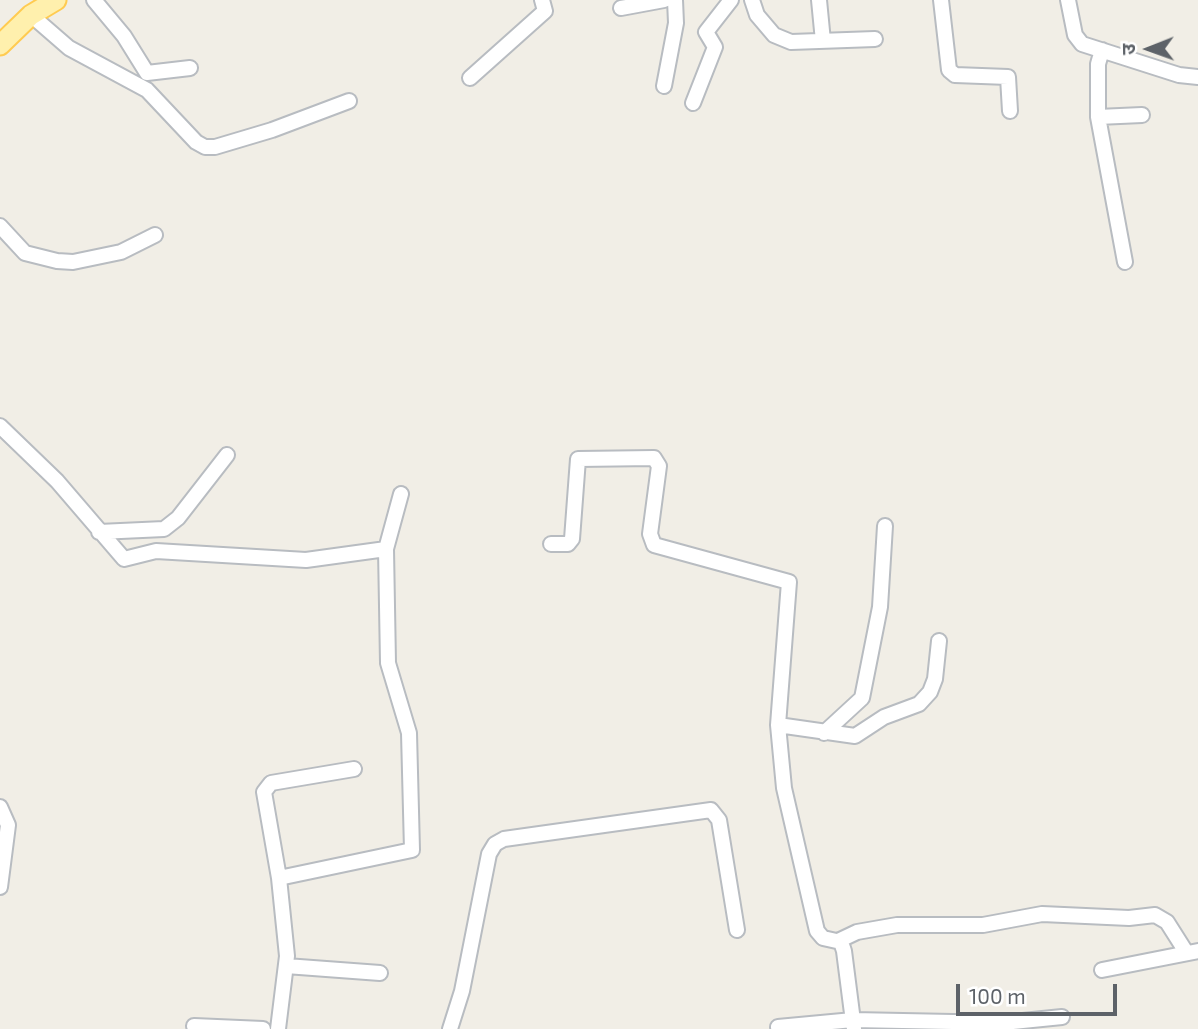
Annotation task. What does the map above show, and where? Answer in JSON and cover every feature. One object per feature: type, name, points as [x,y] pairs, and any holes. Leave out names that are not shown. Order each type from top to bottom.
[{"type":"main road","points":[[0,45],[31,15],[56,0]]},
{"type":"street","points":[[94,0],[124,36],[147,73],[190,68]]},
{"type":"street","points":[[470,79],[545,11],[542,0]]},
{"type":"street","points":[[621,8],[664,0]]},
{"type":"street","points":[[664,86],[676,23],[675,0]]},
{"type":"street","points":[[693,103],[715,47],[706,32],[731,0]]},
{"type":"street","points":[[752,0],[757,15],[774,34],[791,42],[875,38]]},
{"type":"street","points":[[819,0],[823,41]]},
{"type":"street","points":[[941,0],[949,70],[956,75],[1008,77],[1010,111]]},
{"type":"street","points":[[1068,0],[1075,35],[1083,44],[1198,78]]},
{"type":"street","points":[[31,15],[69,48],[147,90],[196,142],[205,147],[272,130],[349,101]]},
{"type":"street","points":[[1102,50],[1098,64],[1098,117],[1125,262]]},
{"type":"street","points":[[1098,117],[1142,115]]},
{"type":"street","points":[[0,226],[25,253],[73,262],[121,252],[155,235]]},
{"type":"street","points":[[0,426],[57,481],[124,559],[156,551],[306,560],[386,549]]},
{"type":"street","points":[[99,532],[164,529],[178,518],[227,455]]},
{"type":"street","points":[[551,544],[568,544],[572,539],[578,459],[606,456],[657,460],[659,466],[650,534],[654,545],[769,576],[790,585],[778,725],[784,788],[817,931],[823,938],[838,941],[857,932],[897,925],[983,926],[1042,914],[1129,918],[1155,915],[1167,922],[1192,952],[1154,962],[1102,970]]},
{"type":"street","points":[[279,878],[412,850],[409,733],[388,663],[386,549],[401,494]]},
{"type":"street","points":[[824,733],[862,698],[880,607],[885,526]]},
{"type":"street","points":[[778,725],[855,736],[884,717],[925,699],[937,671],[939,642]]},
{"type":"street","points":[[278,1029],[286,966],[279,878],[265,799],[266,786],[354,769]]},
{"type":"street","points":[[0,807],[8,825],[0,887]]},
{"type":"street","points":[[450,1029],[462,991],[489,854],[495,844],[504,839],[711,810],[719,820],[737,930]]},
{"type":"street","points":[[838,941],[844,951],[853,1024]]},
{"type":"street","points":[[286,966],[380,973]]},
{"type":"street","points":[[778,1027],[1003,1023],[1062,1017]]},
{"type":"street","points":[[194,1026],[263,1029]]}]
